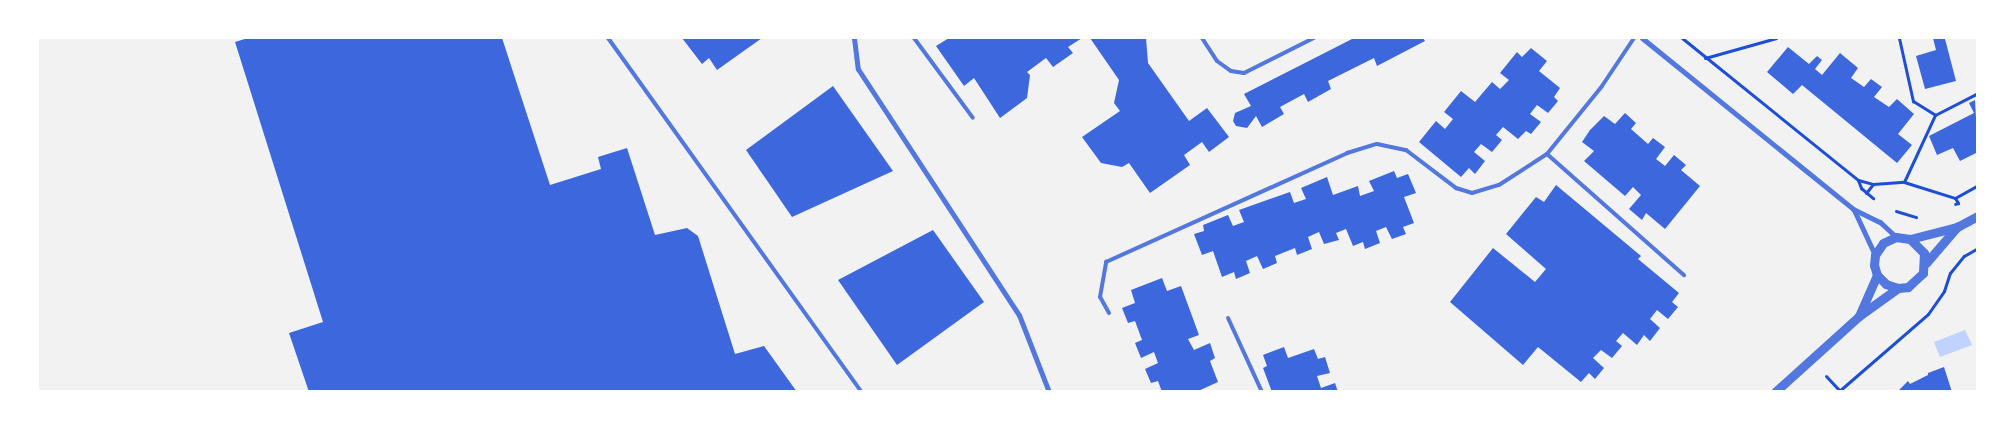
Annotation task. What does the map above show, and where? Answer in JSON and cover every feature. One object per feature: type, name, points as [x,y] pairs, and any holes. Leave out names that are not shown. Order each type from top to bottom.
[{"type":"street","points":[[854,38],[858,69],[1019,315],[1049,392]]},
{"type":"street","points":[[1642,38],[1853,209],[1880,222],[1896,237]]},
{"type":"street","points":[[1853,209],[1875,255],[1877,275],[1859,316]]},
{"type":"street","points":[[1875,255],[1883,243],[1896,237],[1910,239],[1957,227],[1978,216]]},
{"type":"street","points":[[1775,392],[1859,316],[1898,288],[1917,281],[1926,262],[1957,227]]},
{"type":"street","points":[[1910,239],[1918,244],[1926,262]]},
{"type":"street","points":[[1877,275],[1886,284],[1898,288]]},
{"type":"lane","points":[[608,38],[861,392]]},
{"type":"lane","points":[[914,38],[973,118]]},
{"type":"lane","points":[[1202,38],[1217,61],[1231,71],[1244,72],[1314,38]]},
{"type":"lane","points":[[1109,313],[1100,297],[1106,262],[1346,153],[1378,144],[1406,150],[1456,188],[1472,193],[1499,185],[1547,154],[1602,86],[1634,38]]},
{"type":"lane","points":[[1547,154],[1684,275]]},
{"type":"lane","points":[[1228,318],[1262,392]]},
{"type":"path","points":[[1682,38],[1858,180],[1873,184],[1904,182],[1955,198],[1958,203],[1951,206]]},
{"type":"path","points":[[1705,58],[1776,38]]},
{"type":"path","points":[[1899,38],[1914,101],[1936,115]]},
{"type":"path","points":[[1904,182],[1936,115],[1978,93]]},
{"type":"path","points":[[1858,180],[1860,188],[1877,200]]},
{"type":"path","points":[[1853,209],[1873,184]]},
{"type":"path","points":[[1955,198],[1978,185]]},
{"type":"path","points":[[1890,208],[1917,217],[1925,216]]},
{"type":"path","points":[[1826,376],[1839,391],[1890,350],[1928,314],[1934,302],[1944,291],[1950,273],[1964,256],[1978,248]]},
{"type":"water","points":[[1965,330],[1972,345],[1940,357],[1934,342]]},
{"type":"building","points":[[248,38],[502,38],[550,185],[601,169],[598,157],[627,148],[655,235],[687,228],[698,236],[735,354],[764,346],[797,392],[309,392],[289,333],[323,322],[235,42]]},
{"type":"building","points":[[682,38],[762,38],[717,70],[709,58],[702,64]]},
{"type":"building","points":[[949,38],[1082,38],[1068,47],[1073,53],[1053,67],[1046,58],[1027,72],[1030,75],[1027,98],[1000,118],[974,78],[964,86],[936,46]]},
{"type":"building","points":[[1090,38],[1146,38],[1148,63],[1189,121],[1207,108],[1229,137],[1209,152],[1202,142],[1184,155],[1190,165],[1150,193],[1129,163],[1122,167],[1101,163],[1082,137],[1120,111],[1114,103],[1119,80]]},
{"type":"building","points":[[1354,38],[1423,38],[1425,41],[1377,66],[1374,58],[1328,81],[1331,89],[1308,102],[1304,94],[1280,107],[1284,114],[1262,127],[1256,116],[1247,128],[1236,126],[1233,121],[1235,113],[1251,106],[1244,94]]},
{"type":"building","points":[[1933,38],[1949,38],[1945,39],[1956,81],[1925,89],[1916,56],[1936,50]]},
{"type":"building","points":[[1788,47],[1809,64],[1817,56],[1822,60],[1815,69],[1822,75],[1840,53],[1858,68],[1851,78],[1864,87],[1871,79],[1882,87],[1874,97],[1889,107],[1897,99],[1914,114],[1898,134],[1912,145],[1897,163],[1802,85],[1793,94],[1767,72]]},
{"type":"building","points":[[1531,48],[1547,61],[1539,71],[1560,88],[1554,97],[1558,101],[1548,113],[1537,105],[1530,114],[1541,122],[1531,134],[1526,131],[1518,139],[1503,127],[1496,135],[1502,140],[1492,152],[1481,144],[1474,152],[1485,161],[1475,174],[1469,168],[1461,177],[1419,142],[1436,121],[1445,129],[1453,119],[1444,112],[1461,91],[1475,102],[1492,82],[1500,89],[1509,80],[1500,73],[1517,52],[1522,57]]},
{"type":"building","points":[[833,86],[893,171],[792,217],[746,150]]},
{"type":"building","points":[[1975,100],[1978,152],[1960,161],[1953,148],[1937,155],[1929,136],[1974,113],[1969,103]]},
{"type":"building","points":[[1625,113],[1636,123],[1631,129],[1648,144],[1653,138],[1665,147],[1656,159],[1665,166],[1674,155],[1686,165],[1681,170],[1700,186],[1665,229],[1646,213],[1642,220],[1629,209],[1641,195],[1633,187],[1625,196],[1584,161],[1594,151],[1582,142],[1590,130],[1604,116],[1615,124]]},
{"type":"building","points":[[1394,171],[1397,178],[1408,174],[1416,193],[1404,197],[1414,223],[1403,227],[1406,234],[1392,239],[1386,227],[1376,231],[1380,243],[1365,249],[1363,242],[1353,246],[1346,229],[1336,233],[1339,240],[1324,244],[1319,232],[1308,237],[1312,249],[1297,255],[1295,248],[1275,256],[1277,263],[1263,269],[1257,256],[1246,261],[1250,273],[1236,279],[1234,272],[1222,277],[1213,251],[1202,255],[1194,234],[1204,231],[1203,225],[1228,215],[1233,226],[1244,222],[1239,210],[1290,192],[1294,203],[1306,199],[1301,188],[1327,177],[1333,195],[1358,186],[1360,196],[1374,191],[1369,181]]},
{"type":"building","points":[[1556,185],[1641,256],[1638,259],[1679,293],[1672,302],[1678,307],[1668,319],[1657,310],[1650,319],[1660,328],[1650,341],[1644,335],[1637,345],[1623,333],[1616,341],[1622,346],[1612,358],[1601,350],[1593,358],[1604,368],[1595,379],[1589,373],[1581,382],[1538,347],[1523,365],[1450,302],[1493,248],[1535,282],[1546,269],[1506,234],[1536,197],[1544,202]]},
{"type":"building","points":[[933,230],[984,302],[897,365],[838,280]]},
{"type":"building","points":[[1162,278],[1167,291],[1181,286],[1199,335],[1188,339],[1194,350],[1210,343],[1215,358],[1210,361],[1218,382],[1196,392],[1162,392],[1158,381],[1151,383],[1145,369],[1158,363],[1154,352],[1141,358],[1135,343],[1142,340],[1135,321],[1128,323],[1122,308],[1135,303],[1131,290]]},
{"type":"building","points":[[1284,347],[1288,358],[1314,349],[1318,359],[1325,357],[1330,373],[1317,376],[1321,388],[1335,383],[1338,392],[1272,392],[1263,368],[1267,366],[1263,355]]},
{"type":"building","points":[[1944,367],[1952,392],[1897,392],[1908,381],[1910,384],[1928,375],[1928,373]]}]
